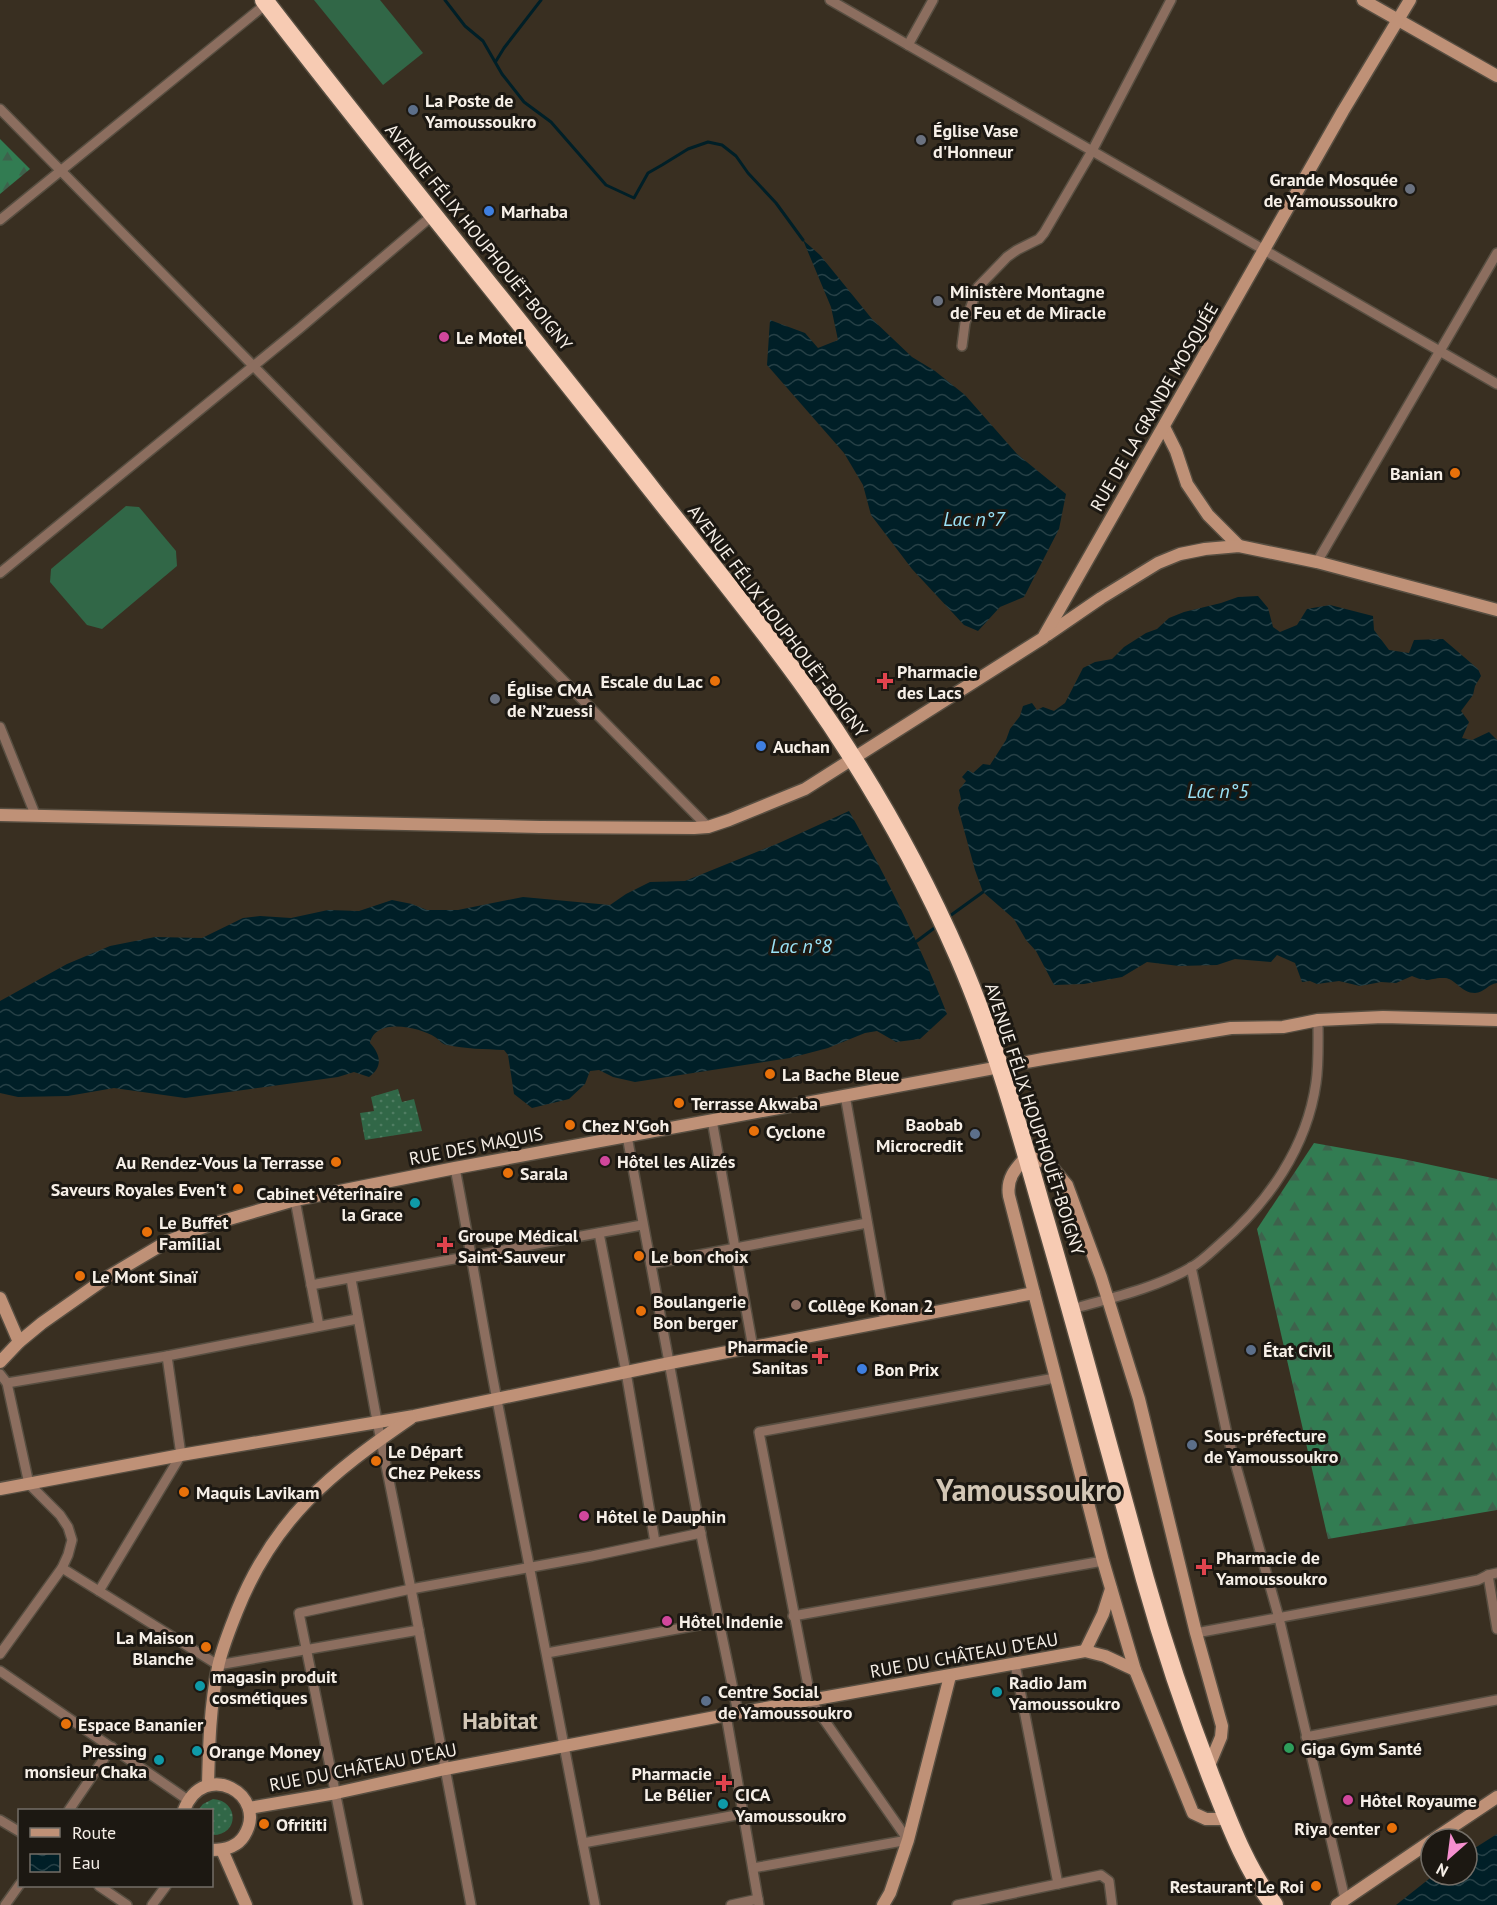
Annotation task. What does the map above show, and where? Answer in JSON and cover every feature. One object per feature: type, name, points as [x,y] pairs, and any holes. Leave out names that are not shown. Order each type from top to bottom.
[{"type":"highway","name":"AVENUE FÉLIX HOUPHOUËT-BOIGNY","points":[[265,2],[560,371],[807,689],[854,760],[903,845],[972,988],[1000,1067],[1071,1309],[1164,1647],[1228,1819],[1260,1886],[1274,1905]]},
{"type":"street","points":[[830,0],[1497,384]]},
{"type":"street","points":[[908,45],[933,0]]},
{"type":"street","points":[[962,346],[965,323],[978,287],[1007,257],[1039,239],[1044,233],[1092,151],[1171,0]]},
{"type":"street","points":[[1363,0],[1497,76]]},
{"type":"street","name":"RUE DE LA GRANDE MOSQUÉE","points":[[0,815],[540,827],[708,827],[757,810],[805,789],[1043,639],[1264,250],[1410,0]]},
{"type":"street","points":[[0,220],[265,2]]},
{"type":"street","points":[[0,109],[708,827]]},
{"type":"street","points":[[0,573],[433,215]]},
{"type":"street","points":[[1317,562],[1497,253]]},
{"type":"street","points":[[1164,427],[1176,451],[1187,484],[1208,515],[1239,546]]},
{"type":"street","points":[[1043,639],[1101,598],[1158,564],[1180,554],[1239,546],[1317,562],[1497,610]]},
{"type":"street","points":[[0,727],[34,814]]},
{"type":"street","name":"RUE DES MAQUIS","points":[[0,1362],[42,1323],[106,1278],[168,1241],[212,1224],[295,1200],[845,1095],[1231,1028],[1283,1027],[1318,1020],[1383,1017],[1497,1020]]},
{"type":"street","points":[[1071,1309],[1156,1283],[1191,1267],[1243,1223],[1264,1199],[1284,1170],[1311,1108],[1316,1082],[1318,1020]]},
{"type":"street","points":[[845,1095],[885,1322]]},
{"type":"street","points":[[712,1120],[753,1348]]},
{"type":"street","points":[[627,1136],[701,1533],[720,1621],[742,1814],[758,1902],[731,1905]]},
{"type":"street","points":[[1208,1768],[1221,1737],[1221,1726],[1139,1399],[1108,1298],[1067,1185],[1051,1166],[1027,1156],[1015,1169],[1008,1188],[1103,1561],[1135,1670],[1193,1813],[1206,1819],[1228,1819]]},
{"type":"street","points":[[455,1168],[563,1748],[595,1905]]},
{"type":"street","points":[[295,1200],[319,1326]]},
{"type":"street","points":[[651,1264],[867,1223]]},
{"type":"street","points":[[311,1286],[642,1225]]},
{"type":"street","points":[[599,1233],[656,1542]]},
{"type":"street","points":[[1191,1267],[1227,1434],[1279,1618],[1341,1902],[1419,1849]]},
{"type":"street","points":[[351,1279],[471,1905]]},
{"type":"street","points":[[0,1489],[181,1455],[414,1416],[670,1363],[1034,1293]]},
{"type":"street","points":[[0,1298],[19,1342]]},
{"type":"street","points":[[7,1383],[167,1356],[357,1319]]},
{"type":"street","points":[[99,1591],[181,1455],[167,1356]]},
{"type":"street","points":[[0,1374],[7,1383],[29,1484],[60,1515],[68,1527],[72,1540],[62,1568],[0,1654]]},
{"type":"street","points":[[908,1840],[811,1701],[759,1432],[1055,1377]]},
{"type":"street","points":[[208,1785],[210,1726],[218,1665],[246,1588],[280,1530],[312,1495],[381,1439],[414,1416]]},
{"type":"street","points":[[358,1905],[299,1613],[701,1533]]},
{"type":"street","points":[[793,1616],[1103,1561]]},
{"type":"street","points":[[62,1568],[218,1665],[419,1630]]},
{"type":"street","points":[[1196,1633],[1478,1581],[1492,1574],[1497,1629]]},
{"type":"street","name":"RUE DU CHÂTEAU D'EAU","points":[[1085,1651],[1103,1614],[1111,1589]]},
{"type":"street","points":[[547,1653],[720,1621]]},
{"type":"street","name":"RUE DU CHÂTEAU D'EAU","points":[[249,1808],[336,1793],[445,1769],[732,1714],[1085,1651],[1105,1656],[1135,1670]]},
{"type":"street","points":[[1015,1664],[1059,1884]]},
{"type":"street","points":[[0,1671],[112,1747],[186,1805],[197,1790],[208,1785],[221,1784],[233,1788],[243,1797],[249,1808],[248,1830],[232,1847],[217,1850],[246,1905]]},
{"type":"street","points":[[883,1905],[890,1893],[908,1840],[950,1676]]},
{"type":"street","points":[[1306,1737],[1497,1700]]},
{"type":"street","points":[[70,1809],[112,1747]]},
{"type":"street","points":[[1452,1827],[1497,1797]]},
{"type":"street","points":[[583,1843],[742,1814]]},
{"type":"street","points":[[0,1820],[18,1831]]},
{"type":"street","points":[[753,1868],[908,1840]]},
{"type":"street","points":[[957,1905],[1095,1876],[1105,1876],[1109,1881],[1112,1905]]},
{"type":"street","points":[[5,1905],[18,1887]]},
{"type":"street","points":[[100,1887],[127,1905]]},
{"type":"street","points":[[152,1905],[165,1887]]},
{"type":"green space","points":[[314,0],[380,0],[423,53],[383,85]]},
{"type":"green space","points":[[0,139],[30,169],[0,194]]},
{"type":"green space","points":[[126,506],[139,507],[176,551],[177,566],[102,629],[87,625],[50,582],[51,569]]},
{"type":"green space","points":[[398,1089],[402,1102],[414,1099],[422,1131],[365,1140],[360,1113],[374,1111],[371,1097]]},
{"type":"green space","points":[[1314,1143],[1497,1179],[1497,1510],[1328,1539],[1257,1229]]},
{"type":"green space","points":[[213,1799],[222,1801],[228,1806],[233,1818],[227,1830],[213,1835],[213,1809],[199,1809]]},
{"type":"water","name":"Lac n°7","points":[[803,240],[820,255],[872,319],[912,357],[935,371],[965,395],[1017,454],[1066,494],[1059,529],[1024,597],[1000,607],[978,631],[964,625],[912,569],[871,515],[863,485],[844,453],[767,365],[770,320],[805,333],[818,348],[838,340],[831,307]]},
{"type":"water","name":"Lac n°5","points":[[1258,596],[1268,608],[1273,627],[1280,632],[1297,625],[1307,609],[1330,605],[1373,616],[1374,630],[1389,650],[1409,653],[1414,640],[1443,639],[1478,669],[1481,676],[1473,695],[1461,711],[1469,722],[1462,738],[1472,740],[1489,732],[1497,740],[1497,983],[1475,993],[1466,991],[1449,979],[1426,980],[1412,976],[1396,983],[1381,982],[1360,986],[1339,981],[1317,984],[1310,981],[1302,982],[1295,963],[1277,955],[1271,962],[1235,959],[1217,965],[1179,966],[1147,962],[1122,977],[1084,984],[1054,985],[1036,951],[1026,940],[1014,919],[983,892],[958,808],[961,799],[959,790],[966,781],[962,777],[968,770],[973,773],[983,764],[990,765],[1020,716],[1023,706],[1032,703],[1037,710],[1043,707],[1054,711],[1065,703],[1083,668],[1095,662],[1112,659],[1124,647],[1157,629],[1169,618],[1238,597]]},
{"type":"water","name":"Lac n°8","points":[[849,811],[902,911],[947,1014],[920,1039],[896,1042],[877,1031],[790,1058],[635,1082],[613,1077],[599,1070],[590,1071],[585,1084],[569,1099],[532,1108],[514,1094],[508,1055],[504,1050],[447,1045],[428,1033],[399,1026],[380,1030],[374,1035],[370,1043],[379,1061],[377,1069],[369,1077],[354,1072],[338,1077],[185,1098],[114,1088],[68,1096],[18,1097],[0,1093],[0,1001],[67,964],[110,946],[155,937],[202,938],[243,918],[260,916],[291,918],[328,910],[359,911],[392,900],[427,910],[458,910],[523,897],[610,905],[650,882],[685,881],[779,843]]},
{"type":"water","points":[[1497,1834],[1497,1905],[1396,1905],[1419,1887],[1479,1887],[1479,1845]]},
{"type":"waterway","points":[[445,0],[465,26],[483,41],[502,74],[524,102],[551,122],[606,185],[634,198],[648,173],[688,149],[708,142],[722,145],[736,156],[748,173],[776,203],[803,240]]},
{"type":"waterway","points":[[496,61],[541,0]]},
{"type":"waterway","points":[[947,918],[983,892]]},
{"type":"waterway","points":[[917,941],[937,926]]},
{"type":"place","name":"La Poste de Yamoussoukro","points":[[413,110]]},
{"type":"place","name":"Église Vase d'Honneur","points":[[921,140]]},
{"type":"place","name":"Grande Mosquée de Yamoussoukro","points":[[1410,189]]},
{"type":"place","name":"Marhaba","points":[[489,211]]},
{"type":"place","name":"Ministère Montagne de Feu et de Miracle","points":[[938,301]]},
{"type":"place","name":"Le Motel","points":[[444,337]]},
{"type":"place","name":"Banian","points":[[1455,473]]},
{"type":"place","name":"Escale du Lac","points":[[715,681]]},
{"type":"place","name":"Pharmacie des Lacs","points":[[885,681]]},
{"type":"place","name":"Église CMA de N’zuessi","points":[[495,699]]},
{"type":"place","name":"Auchan","points":[[761,746]]},
{"type":"place","name":"La Bache Bleue","points":[[770,1074]]},
{"type":"place","name":"Terrasse Akwaba","points":[[679,1103]]},
{"type":"place","name":"Chez N'Goh","points":[[570,1125]]},
{"type":"place","name":"Cyclone","points":[[754,1131]]},
{"type":"place","name":"Baobab Microcredit","points":[[975,1134]]},
{"type":"place","name":"Hôtel les Alizés","points":[[605,1161]]},
{"type":"place","name":"Au Rendez-Vous la Terrasse","points":[[336,1162]]},
{"type":"place","name":"Sarala","points":[[508,1173]]},
{"type":"place","name":"Saveurs Royales Even't","points":[[238,1189]]},
{"type":"place","name":"Cabinet Véterinaire la Grace","points":[[415,1203]]},
{"type":"place","name":"Le Buffet Familial","points":[[147,1232]]},
{"type":"place","name":"Groupe Médical Saint-Sauveur","points":[[445,1245]]},
{"type":"place","name":"Le bon choix","points":[[639,1256]]},
{"type":"place","name":"Le Mont Sinaï","points":[[80,1276]]},
{"type":"place","name":"Collège Konan 2","points":[[796,1305]]},
{"type":"place","name":"Boulangerie Bon berger","points":[[641,1311]]},
{"type":"place","name":"État Civil","points":[[1251,1350]]},
{"type":"place","name":"Pharmacie Sanitas","points":[[820,1356]]},
{"type":"place","name":"Bon Prix","points":[[862,1369]]},
{"type":"place","name":"Sous-préfecture de Yamoussoukro","points":[[1192,1445]]},
{"type":"place","name":"Le Départ Chez Pekess","points":[[376,1461]]},
{"type":"place","name":"Maquis Lavikam","points":[[184,1492]]},
{"type":"place","name":"Hôtel le Dauphin","points":[[584,1516]]},
{"type":"place","name":"Pharmacie de Yamoussoukro","points":[[1204,1567]]},
{"type":"place","name":"Hôtel Indenie","points":[[667,1621]]},
{"type":"place","name":"La Maison Blanche","points":[[206,1647]]},
{"type":"place","name":"magasin produit cosmétiques","points":[[200,1686]]},
{"type":"place","name":"Radio Jam Yamoussoukro","points":[[997,1692]]},
{"type":"place","name":"Centre Social de Yamoussoukro","points":[[706,1701]]},
{"type":"place","name":"Espace Bananier","points":[[66,1724]]},
{"type":"place","name":"Giga Gym Santé","points":[[1289,1748]]},
{"type":"place","name":"Orange Money","points":[[197,1751]]},
{"type":"place","name":"Pressing monsieur Chaka","points":[[159,1760]]},
{"type":"place","name":"Pharmacie Le Bélier","points":[[724,1783]]},
{"type":"place","name":"Hôtel Royaume","points":[[1348,1800]]},
{"type":"place","name":"CICA Yamoussoukro","points":[[723,1804]]},
{"type":"place","name":"Ofrititi","points":[[264,1824]]},
{"type":"place","name":"Riya center","points":[[1392,1828]]},
{"type":"place","name":"Restaurant Le Roi","points":[[1316,1886]]},
{"type":"district","name":"Yamoussoukro","points":[[1029,1489]]},
{"type":"district","name":"Habitat","points":[[500,1720]]}]
